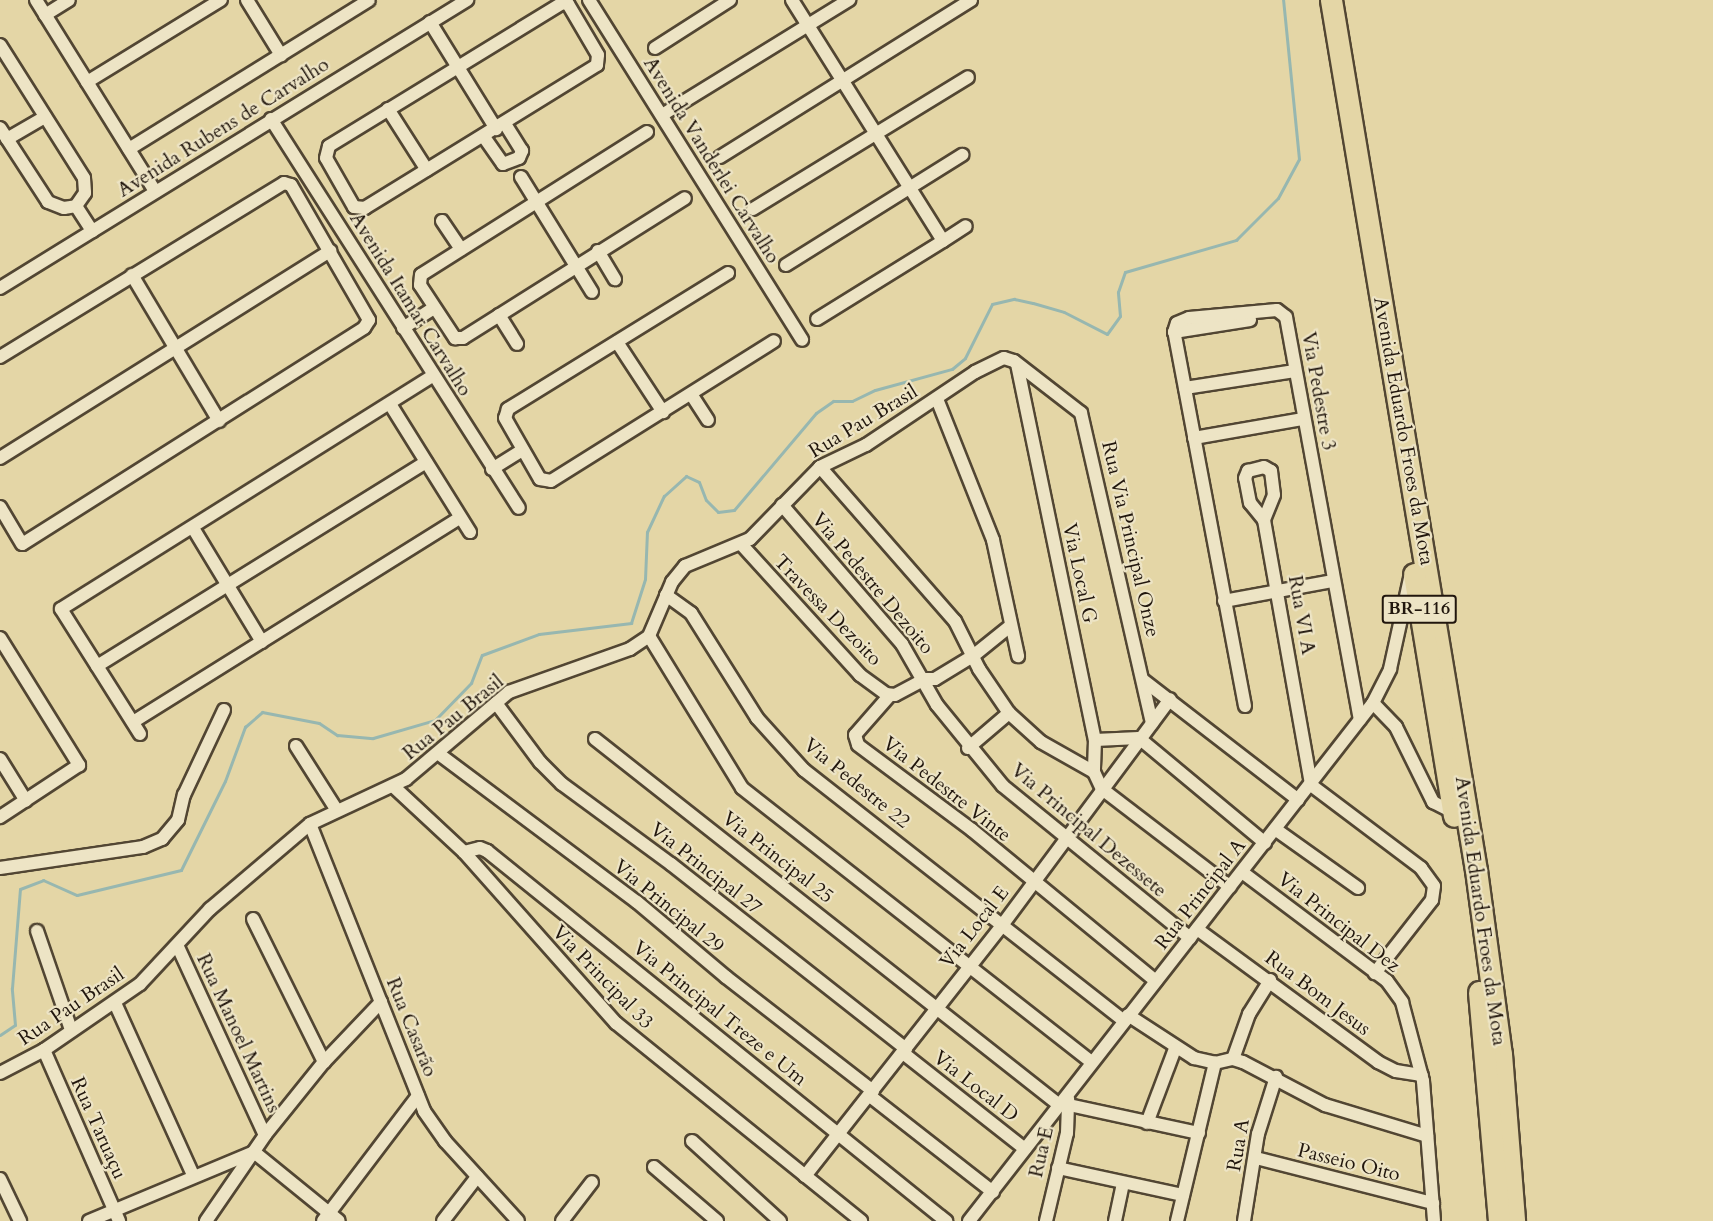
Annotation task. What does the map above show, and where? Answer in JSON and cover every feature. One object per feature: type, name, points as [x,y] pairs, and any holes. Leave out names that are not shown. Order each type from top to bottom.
[{"type":"highway","name":"Avenida Eduardo Froes da Mota","points":[[1317,0],[1453,812],[1478,988],[1499,1221]]},
{"type":"highway","name":"Avenida Eduardo Froes da Mota","points":[[1331,0],[1478,880],[1501,1054],[1514,1221]]},
{"type":"street","points":[[36,0],[155,191]]},
{"type":"street","points":[[45,15],[69,0]]},
{"type":"street","points":[[87,82],[221,0]]},
{"type":"street","points":[[247,0],[280,54]]},
{"type":"street","points":[[129,149],[369,0]]},
{"type":"street","name":"Avenida Rubens de Carvalho","points":[[0,288],[467,0]]},
{"type":"street","points":[[655,48],[730,0]]},
{"type":"street","points":[[792,0],[943,241]]},
{"type":"street","points":[[662,115],[849,0]]},
{"type":"street","points":[[720,157],[842,78],[971,0]]},
{"type":"street","name":"Avenida Vanderlei Carvalho","points":[[593,1],[802,340]]},
{"type":"street","points":[[560,4],[568,4],[598,55],[598,63],[501,127],[365,208],[354,207],[326,158],[326,151],[388,109],[560,4]]},
{"type":"street","points":[[430,22],[501,127],[522,151],[519,158],[503,164],[484,137]]},
{"type":"street","points":[[0,45],[84,178],[86,193],[76,206],[64,208],[48,202],[3,133],[45,117]]},
{"type":"street","points":[[753,209],[968,77]]},
{"type":"street","points":[[388,109],[427,170]]},
{"type":"street","name":"Avenida Itamar Carvalho","points":[[271,119],[519,508]]},
{"type":"street","points":[[647,132],[461,249],[419,278],[420,285],[458,339],[685,198]]},
{"type":"street","points":[[786,265],[962,155]]},
{"type":"street","points":[[521,177],[592,292]]},
{"type":"street","points":[[0,357],[132,274],[284,183],[291,185],[369,316],[368,325],[22,544],[0,507]]},
{"type":"street","points":[[76,206],[92,231]]},
{"type":"street","points":[[442,221],[461,249]]},
{"type":"street","points":[[817,319],[966,226]]},
{"type":"street","points":[[0,458],[330,251]]},
{"type":"street","points":[[598,251],[615,279]]},
{"type":"street","points":[[728,273],[508,410],[505,418],[540,479],[548,482],[774,341]]},
{"type":"street","points":[[132,274],[219,421]]},
{"type":"street","points":[[403,328],[434,308]]},
{"type":"street","name":"Via Pedestre 3","points":[[1245,706],[1174,332],[1177,323],[1189,318],[1277,310],[1284,315],[1360,719]]},
{"type":"street","points":[[499,315],[517,344]]},
{"type":"street","points":[[617,342],[663,412]]},
{"type":"street","name":"Rua Pau Brasil","points":[[0,1072],[44,1050],[115,1003],[178,947],[210,909],[310,824],[336,809],[393,786],[438,754],[509,692],[537,680],[618,654],[649,636],[678,572],[691,562],[741,544],[820,467],[866,445],[999,360],[1011,359],[1017,364]]},
{"type":"street","name":"Rua Via Principal Onze","points":[[1017,364],[1079,408],[1152,723]]},
{"type":"street","name":"Via Local G","points":[[1017,364],[1095,740],[1094,772],[1102,789]]},
{"type":"street","points":[[1185,388],[1295,371]]},
{"type":"street","points":[[140,734],[61,609],[433,376]]},
{"type":"street","points":[[691,394],[708,420]]},
{"type":"street","points":[[937,399],[994,546],[1009,627],[1018,656]]},
{"type":"street","points":[[390,404],[470,532]]},
{"type":"street","points":[[1194,438],[1303,419]]},
{"type":"street","points":[[492,468],[522,450]]},
{"type":"street","points":[[97,666],[227,583],[426,462]]},
{"type":"street","points":[[820,467],[845,493],[905,569],[943,606],[1009,713],[1041,742],[1094,772]]},
{"type":"street","name":"Rua VI A","points":[[1264,520],[1273,503],[1272,475],[1267,467],[1255,468],[1245,474],[1245,485],[1253,509],[1264,520],[1311,785]]},
{"type":"street","name":"Via Pedestre Dezoito","points":[[782,505],[902,644],[925,679],[937,705],[968,748]]},
{"type":"street","points":[[133,722],[460,518]]},
{"type":"street","points":[[193,528],[262,642]]},
{"type":"street","name":"Travessa Dezoito","points":[[741,544],[860,675],[890,695]]},
{"type":"street","name":"Rua Principal A","points":[[969,1221],[1373,703],[1390,669],[1413,567]]},
{"type":"street","points":[[1224,601],[1333,581]]},
{"type":"street","name":"Via Pedestre 22","points":[[666,595],[691,613],[757,718],[804,770],[1126,1018],[1175,1049],[1215,1063]]},
{"type":"street","points":[[890,695],[925,679],[936,679],[973,656],[1009,627]]},
{"type":"street","points":[[649,636],[742,788],[1091,1062]]},
{"type":"street","points":[[0,638],[80,765],[0,817]]},
{"type":"street","points":[[1143,680],[1298,800]]},
{"type":"street","name":"Via Pedestre Vinte","points":[[890,695],[855,735],[858,745],[1033,882]]},
{"type":"street","name":"Via Local E","points":[[805,1176],[872,1094],[1003,924],[1170,699]]},
{"type":"street","name":"Via Principal 27","points":[[496,703],[540,762],[562,784],[671,864],[905,1051]]},
{"type":"street","points":[[1373,703],[1396,727],[1433,802],[1453,812]]},
{"type":"street","points":[[0,868],[143,847],[162,839],[177,820],[184,795],[224,710]]},
{"type":"street","points":[[968,748],[1009,713]]},
{"type":"street","name":"Via Principal 25","points":[[595,738],[834,925],[935,1010],[1064,1100]]},
{"type":"street","points":[[1095,740],[1139,738],[1265,843]]},
{"type":"street","points":[[296,746],[336,809]]},
{"type":"street","name":"Via Principal Dezessete","points":[[968,748],[1003,786],[1065,840],[1193,933]]},
{"type":"street","name":"Via Principal 29","points":[[438,754],[637,902],[726,977],[993,1192]]},
{"type":"street","points":[[0,759],[26,801]]},
{"type":"street","points":[[1311,785],[1427,873],[1434,894],[1375,973]]},
{"type":"street","name":"Via Principal 33","points":[[393,786],[464,852],[616,1023],[861,1221]]},
{"type":"street","points":[[1102,789],[1230,887]]},
{"type":"street","name":"Rua Casarão","points":[[310,824],[418,1096],[436,1130],[518,1221]]},
{"type":"street","points":[[1275,829],[1358,888]]},
{"type":"street","name":"Via Principal Treze e Um","points":[[464,852],[480,848],[487,852],[946,1221]]},
{"type":"street","name":"Via Principal Dez","points":[[1242,872],[1375,973],[1402,1002],[1422,1075],[1434,1221]]},
{"type":"street","points":[[1033,882],[1156,981]]},
{"type":"street","points":[[253,919],[324,1062]]},
{"type":"street","points":[[37,931],[71,1030]]},
{"type":"street","name":"Rua Bom Jesus","points":[[1193,933],[1270,980],[1378,1062],[1403,1073],[1422,1075]]},
{"type":"street","name":"Rua Manoel Martins","points":[[178,947],[265,1135]]},
{"type":"street","points":[[1233,1059],[1249,1014],[1270,980]]},
{"type":"street","points":[[206,1221],[265,1135],[324,1062],[381,1002]]},
{"type":"street","points":[[115,1003],[194,1175]]},
{"type":"street","points":[[1147,1123],[1175,1049]]},
{"type":"street","name":"Rua Taruaçu","points":[[44,1050],[116,1216]]},
{"type":"street","name":"Via Local D","points":[[905,1051],[1025,1149]]},
{"type":"street","points":[[1178,1221],[1215,1063],[1233,1059],[1276,1077],[1325,1105],[1427,1137]]},
{"type":"street","name":"Rua A","points":[[1244,1221],[1256,1158],[1258,1134],[1276,1077]]},
{"type":"street","points":[[326,1217],[418,1096]]},
{"type":"street","points":[[1064,1100],[1147,1123],[1199,1133]]},
{"type":"street","name":"Rua E","points":[[1046,1221],[1068,1127],[1064,1100]]},
{"type":"street","points":[[692,1141],[780,1221]]},
{"type":"street","points":[[89,1221],[116,1216],[194,1175],[254,1152]]},
{"type":"street","points":[[254,1152],[326,1217],[339,1221]]},
{"type":"street","name":"Passeio Oito","points":[[1256,1158],[1433,1203]]},
{"type":"street","points":[[654,1167],[717,1221]]},
{"type":"street","points":[[1058,1168],[1123,1184],[1183,1195]]},
{"type":"street","points":[[443,1221],[477,1178]]},
{"type":"street","points":[[0,1179],[20,1221]]},
{"type":"street","points":[[562,1221],[592,1182]]},
{"type":"street","points":[[1114,1221],[1123,1184]]},
{"type":"waterway","points":[[0,1035],[15,1025],[12,988],[20,889],[43,880],[77,895],[181,870],[225,781],[245,727],[262,712],[319,723],[337,735],[373,738],[435,720],[471,683],[482,655],[539,634],[631,623],[645,579],[647,532],[664,496],[686,476],[699,482],[706,500],[718,512],[734,510],[816,413],[833,401],[852,401],[875,390],[952,369],[965,358],[992,304],[1014,299],[1033,303],[1064,312],[1107,334],[1120,316],[1118,292],[1125,272],[1236,240],[1278,198],[1299,159],[1283,0]]},
{"type":"waterway","points":[[8,1209],[13,1221]]}]
